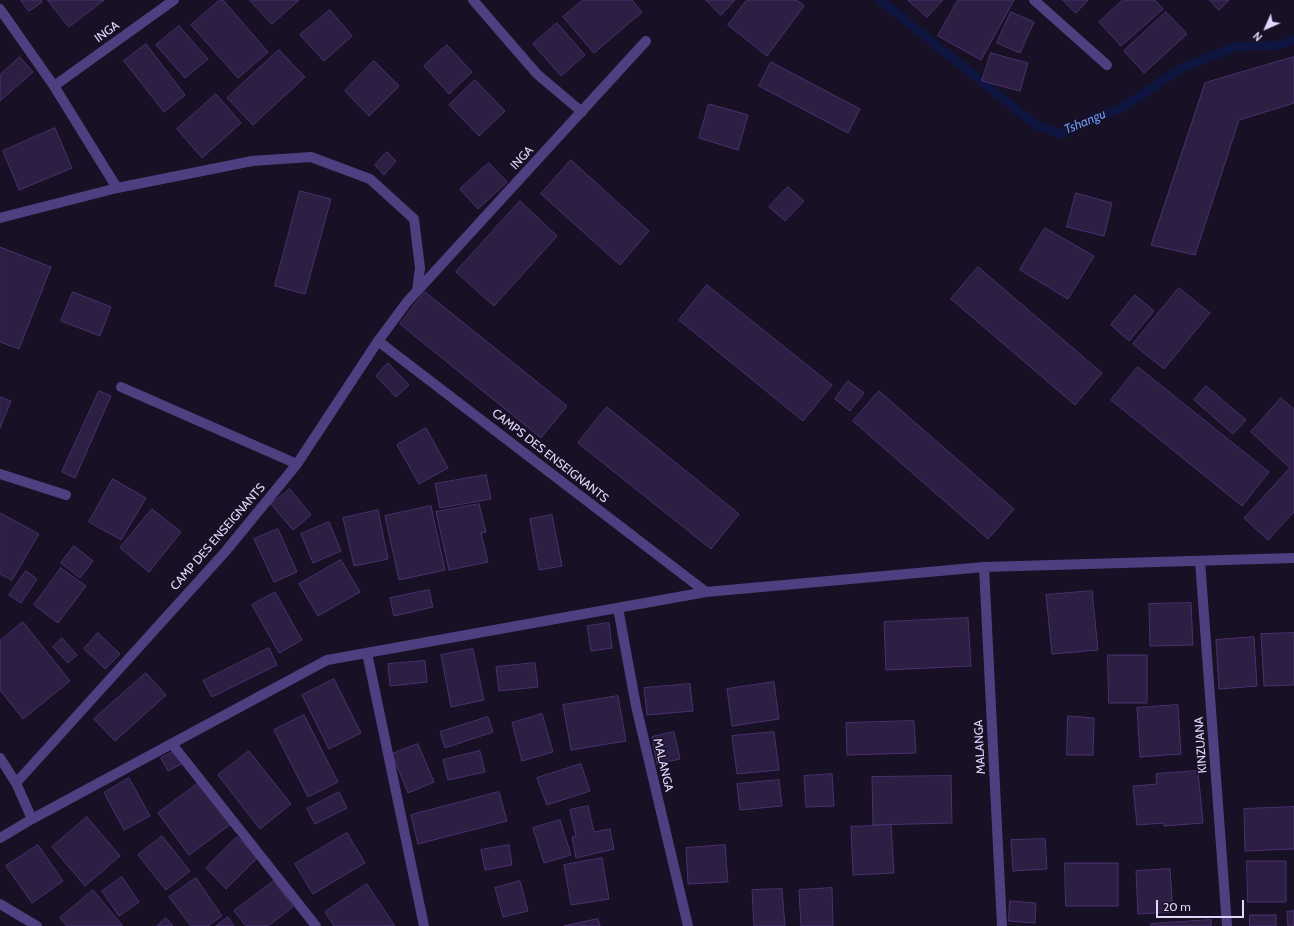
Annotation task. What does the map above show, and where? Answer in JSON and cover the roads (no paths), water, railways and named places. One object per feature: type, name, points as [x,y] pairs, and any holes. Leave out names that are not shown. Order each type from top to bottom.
[{"type":"street","name":"INGA","points":[[54,86],[174,0]]},
{"type":"street","points":[[473,0],[536,74],[582,112]]},
{"type":"street","points":[[1034,0],[1107,65]]},
{"type":"street","points":[[0,9],[54,86],[117,188]]},
{"type":"street","name":"INGA","points":[[417,291],[646,41]]},
{"type":"street","points":[[0,218],[117,188],[252,161],[311,157],[370,179],[414,219],[420,268],[417,291]]},
{"type":"street","name":"CAMP DES ENSEIGNANTS","points":[[16,784],[225,552],[297,464],[378,340],[417,291]]},
{"type":"street","name":"CAMPS DES ENSEIGNANTS","points":[[378,340],[706,592]]},
{"type":"street","points":[[120,387],[297,464]]},
{"type":"street","points":[[0,474],[66,495]]},
{"type":"street","points":[[0,838],[32,818],[327,660],[706,592],[984,567],[1294,558]]},
{"type":"street","name":"KINZUANA","points":[[1200,561],[1227,926]]},
{"type":"street","name":"MALANGA","points":[[984,567],[1002,926]]},
{"type":"street","name":"MALANGA","points":[[618,608],[636,706],[688,926]]},
{"type":"street","points":[[367,653],[424,926]]},
{"type":"street","points":[[172,744],[316,926]]},
{"type":"street","points":[[0,758],[16,784],[32,818]]},
{"type":"street","points":[[0,904],[36,926]]},
{"type":"waterway","name":"Tshangu","points":[[880,0],[1036,125],[1061,134],[1095,117],[1120,109],[1182,68],[1237,46],[1273,46],[1294,40]]}]
